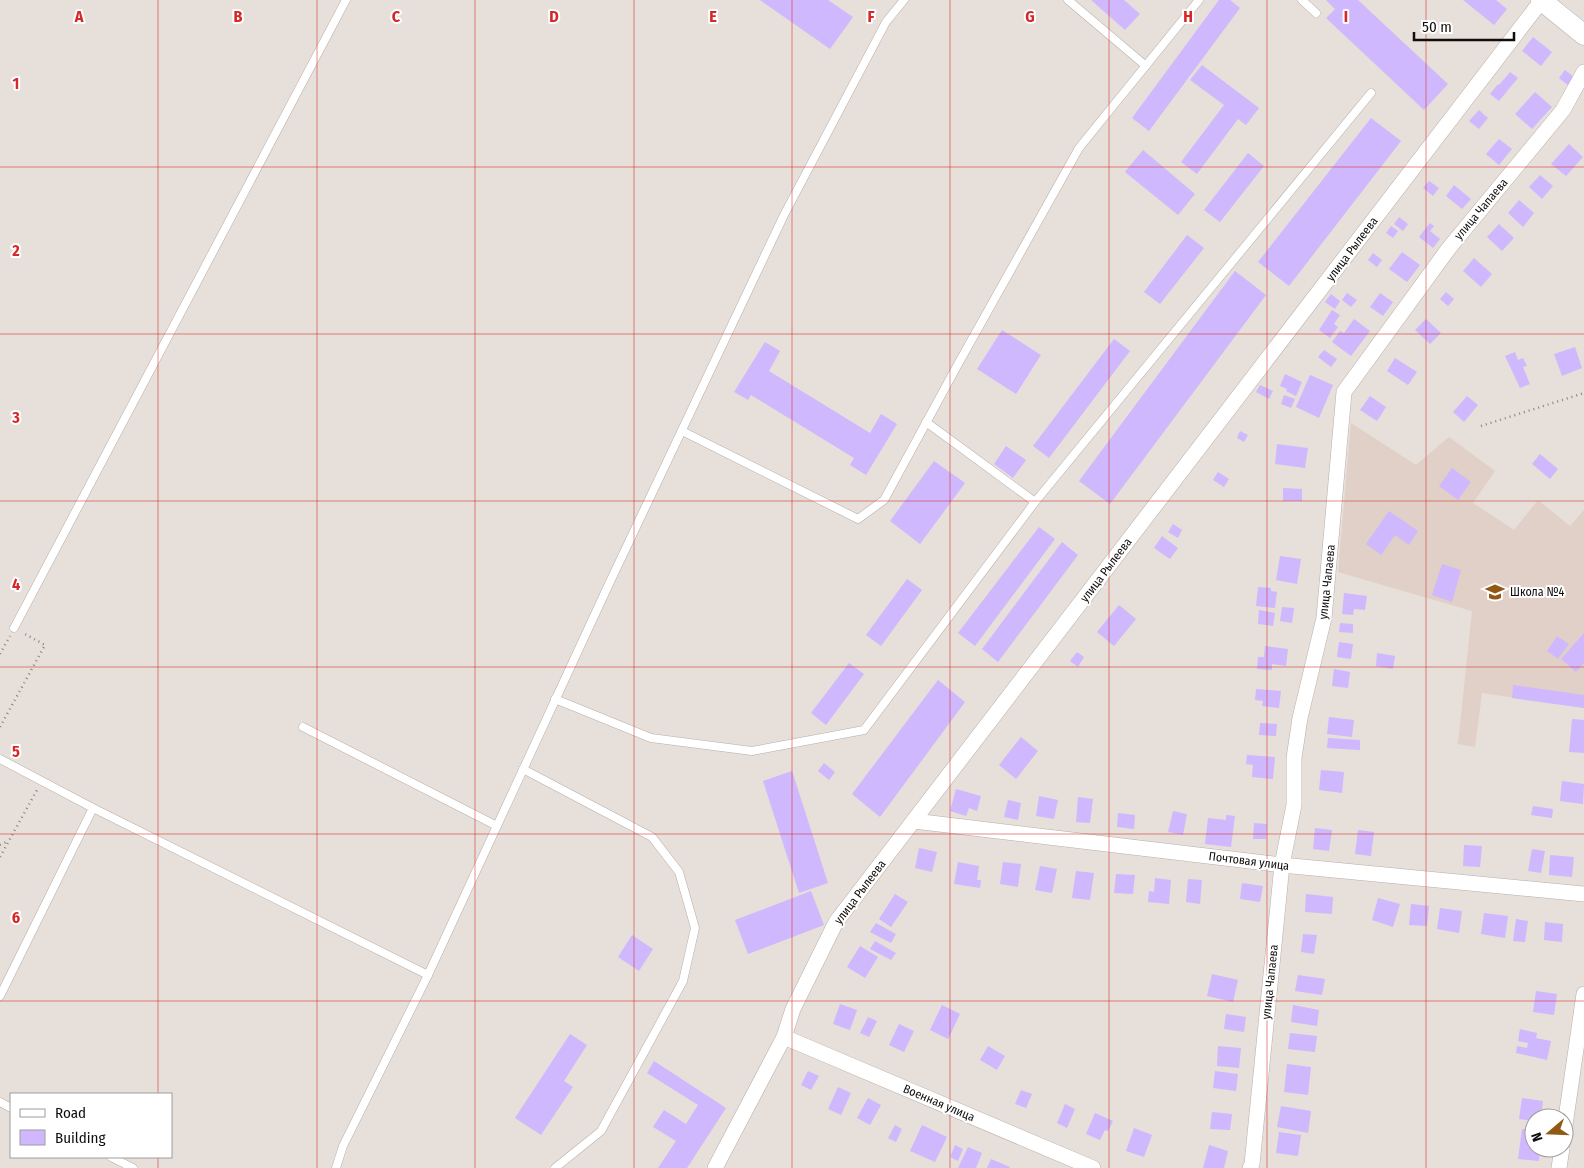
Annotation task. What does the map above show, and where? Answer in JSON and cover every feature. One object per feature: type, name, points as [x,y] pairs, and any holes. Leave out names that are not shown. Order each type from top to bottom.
[{"type":"main road","points":[[1541,0],[1584,34]]},
{"type":"street","name":"улица Рылеева","points":[[715,1168],[784,1038],[793,1009],[836,922],[1541,0]]},
{"type":"street","name":"улица Чапаева","points":[[1252,1167],[1282,866],[1294,805],[1294,758],[1300,718],[1324,618],[1344,392],[1449,248],[1563,110],[1584,72]]},
{"type":"street","name":"Почтовая улица","points":[[914,821],[1282,866],[1584,894]]},
{"type":"street","points":[[1567,1108],[1584,994]]},
{"type":"street","name":"Военная улица","points":[[784,1038],[1093,1168]]},
{"type":"lane","points":[[14,628],[346,0]]},
{"type":"lane","points":[[336,1168],[343,1146],[428,974],[784,215],[886,22],[904,0]]},
{"type":"lane","points":[[1068,0],[1146,66]]},
{"type":"lane","points":[[682,431],[858,519],[884,500],[1079,148],[1199,0]]},
{"type":"lane","points":[[1302,0],[1316,13]]},
{"type":"lane","points":[[555,700],[651,738],[752,752],[864,730],[1035,502],[1371,93]]},
{"type":"lane","points":[[926,422],[1035,502]]},
{"type":"lane","points":[[303,727],[497,826]]},
{"type":"lane","points":[[0,759],[41,782],[428,974]]},
{"type":"lane","points":[[523,769],[652,837],[679,872],[695,928],[683,981],[601,1131],[555,1168]]},
{"type":"lane","points":[[0,996],[93,808]]},
{"type":"lane","points":[[113,1158],[133,1168]]},
{"type":"path","points":[[1481,426],[1584,393]]},
{"type":"path","points":[[0,654],[14,628],[45,645],[0,727]]},
{"type":"path","points":[[0,857],[41,782]]},
{"type":"path","points":[[0,845],[9,840]]},
{"type":"shaded area","name":"Школа №4","points":[[1351,423],[1416,465],[1449,437],[1495,471],[1473,503],[1514,530],[1538,500],[1570,526],[1584,510],[1584,708],[1482,693],[1475,747],[1458,744],[1472,611],[1338,572]]},
{"type":"building","points":[[760,0],[828,0],[853,17],[830,49]]},
{"type":"building","points":[[1091,0],[1124,0],[1140,14],[1125,30]]},
{"type":"building","points":[[1219,0],[1230,0],[1240,8],[1149,131],[1132,118]]},
{"type":"building","points":[[1326,0],[1358,0],[1448,84],[1424,110],[1326,18],[1335,9]]},
{"type":"building","points":[[1463,0],[1496,0],[1507,9],[1494,25]]},
{"type":"building","points":[[1533,37],[1552,52],[1541,66],[1522,51]]},
{"type":"building","points":[[1202,65],[1259,108],[1246,125],[1238,119],[1197,174],[1181,162],[1224,105],[1190,80]]},
{"type":"building","points":[[1565,70],[1575,78],[1569,86],[1559,78]]},
{"type":"building","points":[[1510,72],[1518,78],[1499,101],[1490,94]]},
{"type":"building","points":[[1535,92],[1552,107],[1532,129],[1515,114]]},
{"type":"building","points":[[1479,110],[1488,118],[1479,129],[1469,121]]},
{"type":"building","points":[[1371,118],[1401,141],[1289,286],[1258,262]]},
{"type":"building","points":[[1499,139],[1512,149],[1499,165],[1486,154]]},
{"type":"building","points":[[1569,144],[1583,157],[1566,176],[1551,164]]},
{"type":"building","points":[[1143,150],[1195,194],[1178,215],[1125,172]]},
{"type":"building","points":[[1248,153],[1264,166],[1220,222],[1204,210]]},
{"type":"building","points":[[1540,175],[1553,186],[1542,199],[1529,187]]},
{"type":"building","points":[[1429,181],[1439,188],[1433,196],[1423,188]]},
{"type":"building","points":[[1454,185],[1471,199],[1462,209],[1446,196]]},
{"type":"building","points":[[1519,200],[1534,213],[1523,227],[1508,213]]},
{"type":"building","points":[[1399,217],[1408,224],[1403,231],[1394,224]]},
{"type":"building","points":[[1430,223],[1434,226],[1430,231],[1440,239],[1433,248],[1419,237]]},
{"type":"building","points":[[1499,224],[1514,238],[1502,251],[1487,237]]},
{"type":"building","points":[[1391,226],[1398,231],[1393,238],[1386,233]]},
{"type":"building","points":[[1187,235],[1204,248],[1160,304],[1144,292]]},
{"type":"building","points":[[1402,252],[1420,265],[1407,282],[1389,269]]},
{"type":"building","points":[[1373,253],[1382,260],[1377,267],[1368,260]]},
{"type":"building","points":[[1474,258],[1492,274],[1481,287],[1463,271]]},
{"type":"building","points":[[1235,271],[1266,295],[1110,504],[1079,481]]},
{"type":"building","points":[[1446,292],[1454,299],[1448,306],[1440,299]]},
{"type":"building","points":[[1347,293],[1357,300],[1351,307],[1342,300]]},
{"type":"building","points":[[1380,293],[1393,302],[1383,316],[1370,307]]},
{"type":"building","points":[[1331,294],[1340,301],[1335,309],[1325,302]]},
{"type":"building","points":[[1332,310],[1340,315],[1334,324],[1338,327],[1330,338],[1319,330]]},
{"type":"building","points":[[1354,319],[1370,331],[1351,356],[1332,342],[1340,331],[1344,333]]},
{"type":"building","points":[[1426,319],[1441,333],[1430,344],[1415,330]]},
{"type":"building","points":[[1002,330],[1041,355],[1016,394],[977,369]]},
{"type":"building","points":[[1114,339],[1130,351],[1049,458],[1033,446]]},
{"type":"building","points":[[765,342],[780,351],[769,371],[870,433],[881,414],[897,424],[866,475],[850,465],[854,458],[751,395],[748,400],[734,392]]},
{"type":"building","points":[[1575,347],[1582,368],[1562,376],[1554,354]]},
{"type":"building","points":[[1324,350],[1337,359],[1331,367],[1318,357]]},
{"type":"building","points":[[1515,352],[1518,360],[1523,358],[1527,366],[1523,367],[1530,384],[1520,388],[1505,356]]},
{"type":"building","points":[[1395,358],[1417,372],[1408,385],[1387,371]]},
{"type":"building","points":[[1285,374],[1302,382],[1296,396],[1280,386]]},
{"type":"building","points":[[1310,375],[1333,385],[1319,418],[1296,407]]},
{"type":"building","points":[[1260,385],[1273,391],[1269,399],[1256,392]]},
{"type":"building","points":[[1284,395],[1295,399],[1291,408],[1281,404]]},
{"type":"building","points":[[1370,396],[1386,407],[1377,421],[1360,410]]},
{"type":"building","points":[[1467,396],[1478,405],[1464,422],[1453,412]]},
{"type":"building","points":[[1240,431],[1248,435],[1244,442],[1237,438]]},
{"type":"building","points":[[1277,444],[1308,448],[1305,468],[1275,464]]},
{"type":"building","points":[[1006,446],[1026,460],[1013,478],[994,464]]},
{"type":"building","points":[[1540,454],[1558,469],[1550,479],[1532,464]]},
{"type":"building","points":[[934,461],[965,483],[920,544],[890,521]]},
{"type":"building","points":[[1452,468],[1471,482],[1458,500],[1439,486]]},
{"type":"building","points":[[1218,472],[1229,479],[1224,487],[1213,480]]},
{"type":"building","points":[[1283,488],[1302,489],[1302,501],[1283,501]]},
{"type":"building","points":[[1389,511],[1418,531],[1409,545],[1395,535],[1381,555],[1366,544]]},
{"type":"building","points":[[1173,524],[1182,530],[1178,538],[1168,532]]},
{"type":"building","points":[[1039,527],[1055,539],[975,646],[958,633]]},
{"type":"building","points":[[1162,536],[1178,548],[1170,559],[1154,548]]},
{"type":"building","points":[[1062,542],[1078,555],[998,662],[982,649]]},
{"type":"building","points":[[1280,556],[1301,559],[1297,584],[1276,580]]},
{"type":"building","points":[[1442,564],[1461,570],[1452,602],[1432,595]]},
{"type":"building","points":[[907,579],[922,590],[881,646],[866,635]]},
{"type":"building","points":[[1258,587],[1271,588],[1271,591],[1277,592],[1275,608],[1256,606]]},
{"type":"building","points":[[1344,593],[1367,596],[1365,610],[1354,609],[1353,615],[1342,614]]},
{"type":"building","points":[[1119,605],[1136,619],[1114,646],[1097,632]]},
{"type":"building","points":[[1282,607],[1294,608],[1292,623],[1280,621]]},
{"type":"building","points":[[1259,610],[1275,613],[1273,626],[1258,624]]},
{"type":"building","points":[[1340,623],[1353,624],[1353,633],[1339,632]]},
{"type":"building","points":[[1584,633],[1584,663],[1576,672],[1561,659]]},
{"type":"building","points":[[1557,636],[1569,644],[1558,659],[1547,651]]},
{"type":"building","points":[[1339,642],[1353,644],[1351,659],[1337,657]]},
{"type":"building","points":[[1265,646],[1288,649],[1286,666],[1272,664],[1272,670],[1257,669],[1258,657],[1264,657]]},
{"type":"building","points":[[1077,652],[1084,657],[1078,667],[1070,661]]},
{"type":"building","points":[[1377,653],[1395,656],[1393,669],[1376,666]]},
{"type":"building","points":[[849,663],[864,674],[826,725],[811,713]]},
{"type":"building","points":[[1334,669],[1350,672],[1348,688],[1332,686]]},
{"type":"building","points":[[938,680],[965,702],[880,817],[852,794]]},
{"type":"building","points":[[1513,685],[1584,695],[1584,708],[1512,698]]},
{"type":"building","points":[[1256,689],[1281,691],[1279,708],[1262,706],[1263,701],[1255,700]]},
{"type":"building","points":[[1329,717],[1354,720],[1352,737],[1327,734]]},
{"type":"building","points":[[1572,719],[1584,720],[1584,753],[1569,752]]},
{"type":"building","points":[[1260,723],[1277,724],[1276,736],[1259,735]]},
{"type":"building","points":[[1021,737],[1038,751],[1016,779],[999,765]]},
{"type":"building","points":[[1328,738],[1360,740],[1360,750],[1327,748]]},
{"type":"building","points":[[1247,755],[1275,757],[1273,779],[1252,777],[1253,765],[1246,764]]},
{"type":"building","points":[[824,763],[835,772],[829,780],[818,771]]},
{"type":"building","points":[[1321,770],[1344,772],[1342,793],[1319,790]]},
{"type":"building","points":[[792,771],[828,883],[799,893],[763,781]]},
{"type":"building","points":[[1562,781],[1584,784],[1583,804],[1560,801]]},
{"type":"building","points":[[956,789],[981,796],[977,811],[969,808],[966,816],[950,811]]},
{"type":"building","points":[[1039,796],[1058,800],[1054,819],[1036,816]]},
{"type":"building","points":[[1078,797],[1093,799],[1090,823],[1076,822]]},
{"type":"building","points":[[1008,800],[1021,803],[1018,820],[1004,817]]},
{"type":"building","points":[[1533,806],[1553,809],[1552,818],[1531,815]]},
{"type":"building","points":[[1173,811],[1187,814],[1183,835],[1168,832]]},
{"type":"building","points":[[1118,813],[1135,815],[1134,829],[1117,827]]},
{"type":"building","points":[[1226,815],[1235,816],[1231,847],[1205,844],[1208,818],[1226,820]]},
{"type":"building","points":[[1254,823],[1267,824],[1266,839],[1253,839]]},
{"type":"building","points":[[1315,828],[1332,830],[1329,851],[1313,849]]},
{"type":"building","points":[[1358,830],[1374,832],[1371,856],[1355,854]]},
{"type":"building","points":[[1464,845],[1482,846],[1480,867],[1463,866]]},
{"type":"building","points":[[919,848],[937,852],[932,872],[915,868]]},
{"type":"building","points":[[1532,849],[1545,851],[1541,873],[1528,871]]},
{"type":"building","points":[[1550,855],[1574,857],[1572,877],[1549,875]]},
{"type":"building","points":[[958,862],[979,866],[977,880],[981,880],[980,888],[954,884]]},
{"type":"building","points":[[1003,862],[1021,864],[1018,887],[1000,884]]},
{"type":"building","points":[[1040,866],[1057,869],[1052,893],[1035,890]]},
{"type":"building","points":[[1076,871],[1094,873],[1090,900],[1072,898]]},
{"type":"building","points":[[1116,874],[1135,875],[1133,894],[1114,893]]},
{"type":"building","points":[[1155,878],[1171,880],[1169,904],[1148,902],[1149,891],[1154,892]]},
{"type":"building","points":[[1188,879],[1202,880],[1200,904],[1186,902]]},
{"type":"building","points":[[1242,883],[1263,886],[1260,902],[1240,899]]},
{"type":"building","points":[[811,891],[824,925],[748,954],[735,920]]},
{"type":"building","points":[[895,894],[908,902],[891,927],[879,919]]},
{"type":"building","points":[[1306,894],[1333,897],[1332,914],[1305,912]]},
{"type":"building","points":[[1378,898],[1400,904],[1393,927],[1372,920]]},
{"type":"building","points":[[1411,904],[1429,906],[1427,926],[1409,925]]},
{"type":"building","points":[[1440,908],[1462,911],[1459,933],[1437,929]]},
{"type":"building","points":[[1484,913],[1508,916],[1505,938],[1481,934]]},
{"type":"building","points":[[1516,919],[1528,921],[1525,942],[1513,941]]},
{"type":"building","points":[[1545,922],[1563,924],[1562,942],[1544,940]]},
{"type":"building","points":[[876,923],[896,934],[891,943],[870,932]]},
{"type":"building","points":[[1303,934],[1317,935],[1314,954],[1301,952]]},
{"type":"building","points":[[632,935],[653,949],[639,971],[618,957]]},
{"type":"building","points":[[875,941],[896,953],[891,960],[870,949]]},
{"type":"building","points":[[860,946],[878,957],[865,978],[847,967]]},
{"type":"building","points":[[1212,974],[1238,980],[1233,1002],[1207,996]]},
{"type":"building","points":[[1298,975],[1325,979],[1322,995],[1295,991]]},
{"type":"building","points":[[1536,991],[1557,994],[1554,1015],[1533,1012]]},
{"type":"building","points":[[840,1004],[857,1010],[850,1030],[833,1024]]},
{"type":"building","points":[[942,1005],[960,1014],[948,1039],[930,1030]]},
{"type":"building","points":[[1293,1005],[1319,1010],[1317,1026],[1291,1022]]},
{"type":"building","points":[[1226,1014],[1246,1017],[1244,1032],[1224,1029]]},
{"type":"building","points":[[868,1017],[877,1021],[869,1037],[860,1033]]},
{"type":"building","points":[[899,1024],[914,1031],[904,1052],[889,1045]]},
{"type":"building","points":[[1520,1029],[1537,1033],[1536,1038],[1551,1041],[1547,1060],[1516,1053],[1517,1046],[1527,1048],[1528,1043],[1518,1041]]},
{"type":"building","points":[[1290,1033],[1317,1036],[1315,1052],[1288,1049]]},
{"type":"building","points":[[570,1034],[587,1045],[564,1081],[573,1087],[541,1135],[515,1118]]},
{"type":"building","points":[[988,1046],[1005,1056],[997,1070],[980,1060]]},
{"type":"building","points":[[1218,1046],[1241,1048],[1239,1068],[1217,1066]]},
{"type":"building","points":[[654,1061],[726,1108],[687,1168],[658,1168],[676,1141],[653,1127],[664,1110],[686,1124],[698,1105],[647,1073]]},
{"type":"building","points":[[1287,1064],[1311,1067],[1308,1095],[1284,1092]]},
{"type":"building","points":[[808,1071],[819,1076],[811,1090],[801,1085]]},
{"type":"building","points":[[1215,1071],[1238,1074],[1236,1091],[1213,1088]]},
{"type":"building","points":[[838,1087],[851,1093],[841,1115],[828,1109]]},
{"type":"building","points":[[1021,1090],[1032,1094],[1026,1108],[1015,1104]]},
{"type":"building","points":[[868,1098],[881,1105],[870,1125],[857,1118]]},
{"type":"building","points":[[1522,1098],[1543,1101],[1542,1108],[1524,1108],[1524,1120],[1519,1119]]},
{"type":"building","points":[[1065,1104],[1075,1109],[1067,1128],[1057,1123]]},
{"type":"building","points":[[1281,1106],[1311,1111],[1308,1133],[1277,1127]]},
{"type":"building","points":[[1212,1112],[1232,1114],[1230,1130],[1210,1129]]},
{"type":"building","points":[[1095,1113],[1113,1121],[1108,1131],[1105,1130],[1100,1140],[1086,1134]]},
{"type":"building","points":[[895,1125],[902,1129],[896,1142],[888,1138]]},
{"type":"building","points":[[922,1125],[947,1137],[935,1162],[910,1151]]},
{"type":"building","points":[[1134,1128],[1152,1135],[1144,1157],[1126,1151]]},
{"type":"building","points":[[1522,1129],[1524,1129],[1524,1158],[1539,1158],[1539,1161],[1518,1159]]},
{"type":"building","points":[[1279,1132],[1301,1135],[1298,1156],[1276,1153]]},
{"type":"building","points":[[955,1145],[963,1149],[958,1161],[950,1157]]},
{"type":"building","points":[[1209,1145],[1228,1151],[1224,1168],[1203,1168]]},
{"type":"building","points":[[968,1147],[982,1153],[976,1168],[958,1168]]},
{"type":"building","points":[[991,1159],[1010,1167],[987,1168]]},
{"type":"place","name":"Школа №4","points":[[1495,592]]}]
